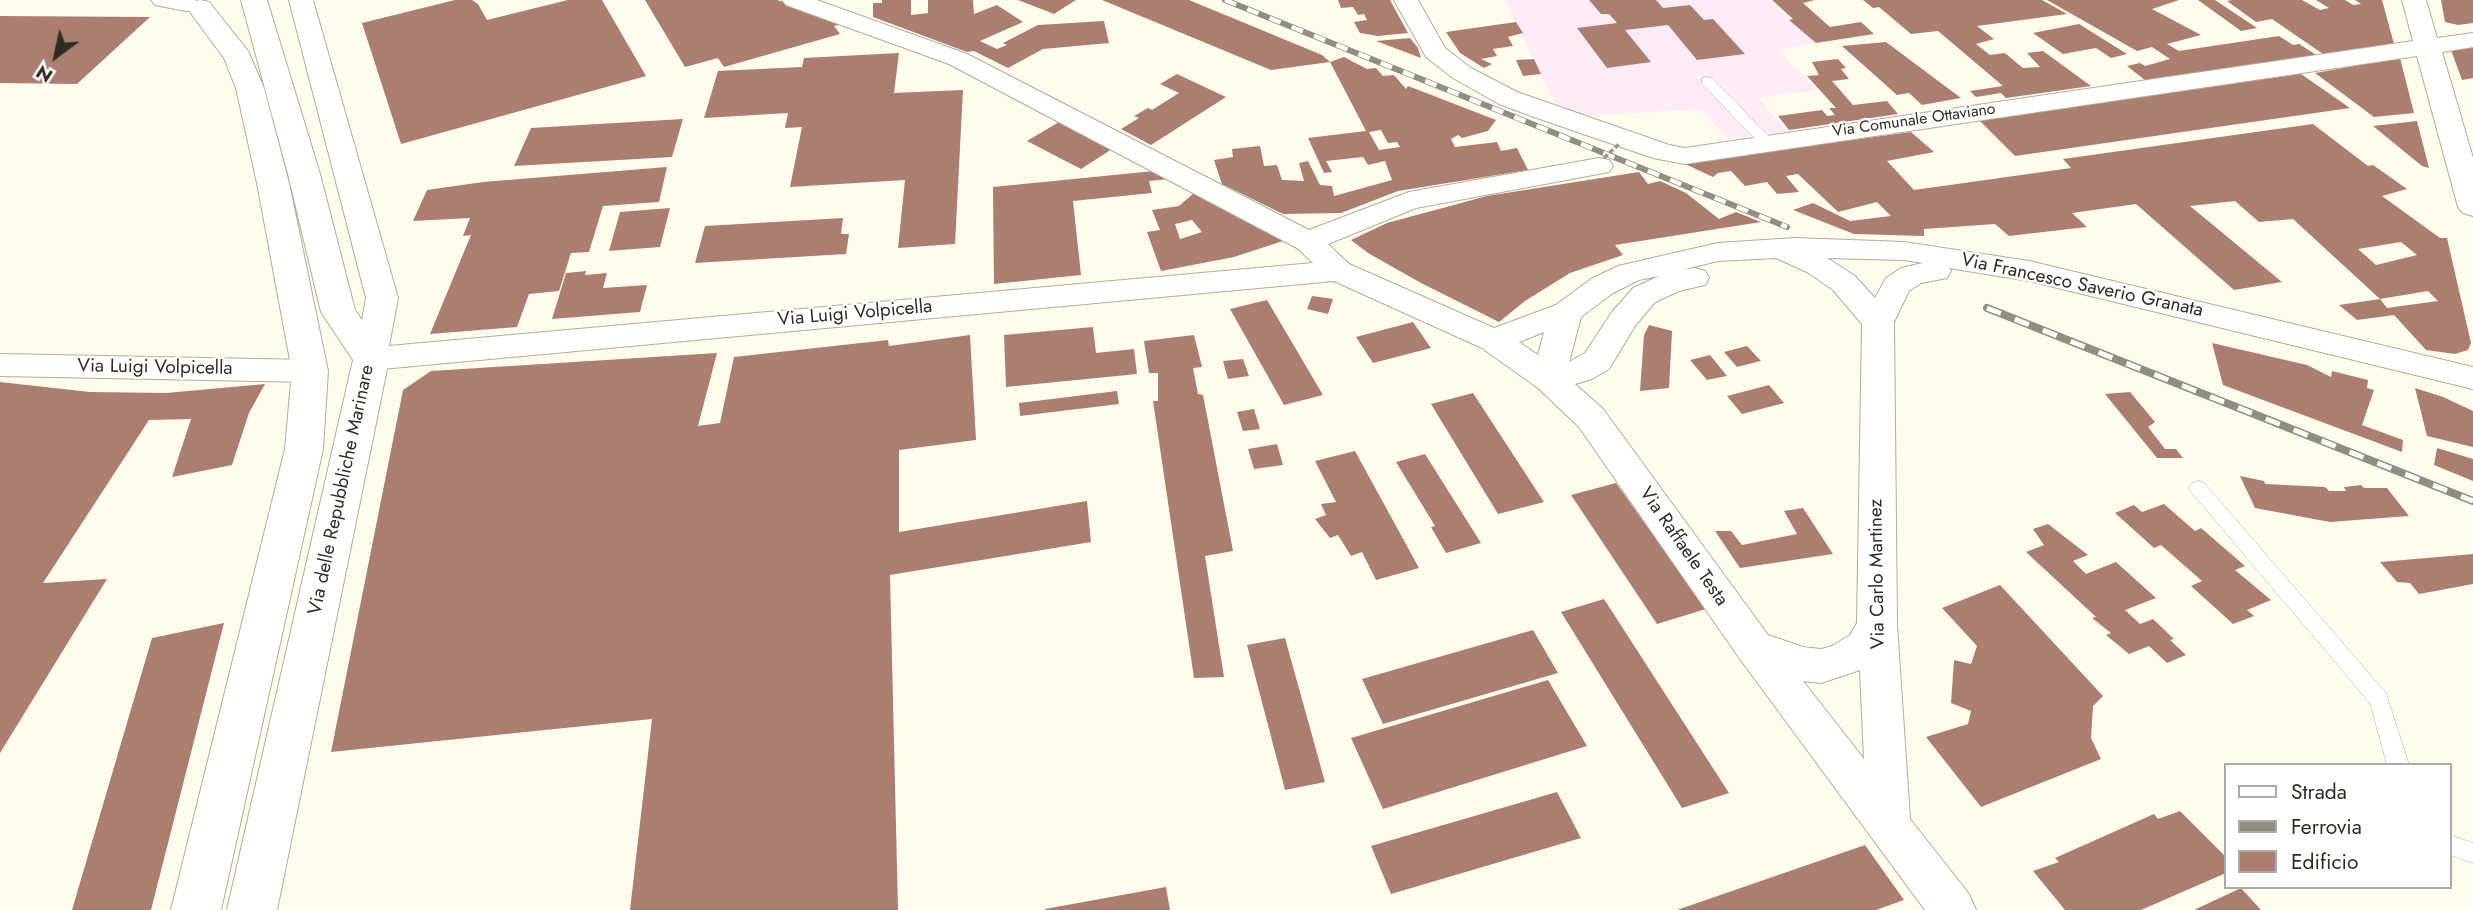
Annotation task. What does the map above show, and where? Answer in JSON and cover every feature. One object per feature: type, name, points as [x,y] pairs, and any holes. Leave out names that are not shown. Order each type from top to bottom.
[{"type":"main road","points":[[183,3],[220,6],[243,0]]},
{"type":"main road","name":"Via delle Repubbliche Marinare","points":[[252,910],[372,359],[338,312],[304,174],[254,0]]},
{"type":"main road","points":[[183,3],[238,57],[250,88],[274,183],[310,371],[304,449],[196,910]]},
{"type":"street","points":[[301,0],[382,298],[372,359]]},
{"type":"street","points":[[794,0],[958,60],[1308,242],[1338,271]]},
{"type":"street","name":"Via Comunale Ottaviano","points":[[1406,0],[1435,52],[1462,73],[1508,98],[1624,140],[1685,156],[2473,40]]},
{"type":"street","points":[[2414,0],[2465,151],[2473,207]]},
{"type":"street","points":[[1308,242],[1409,201],[1602,162]]},
{"type":"street","points":[[1770,247],[1820,266],[1844,283],[1878,322]]},
{"type":"street","name":"Via Francesco Saverio Granata","points":[[1493,340],[1567,312],[1602,286],[1629,272],[1718,252],[1770,247],[1903,251],[1973,261],[2056,278],[2473,378]]},
{"type":"street","name":"Via Francesco Saverio Granata","points":[[1550,380],[1580,371],[1597,361],[1623,319],[1644,295],[1671,282],[1734,270],[1820,266],[1936,271],[1997,282],[2473,392]]},
{"type":"street","name":"Via Luigi Volpicella","points":[[372,359],[1338,271]]},
{"type":"street","name":"Via Raffaele Testa","points":[[1338,271],[1493,340],[1550,380],[1591,418],[1754,647],[1953,910]]},
{"type":"street","name":"Via Carlo Martinez","points":[[1889,826],[1877,625],[1878,322],[1897,285],[1912,275],[1936,271]]},
{"type":"street","points":[[1550,380],[1556,345],[1567,312]]},
{"type":"street","name":"Via Luigi Volpicella","points":[[0,365],[310,371]]},
{"type":"street","points":[[1754,647],[1803,664],[1821,666],[1843,660],[1864,647],[1877,625]]},
{"type":"lane","points":[[1707,81],[1767,143]]},
{"type":"lane","points":[[2199,488],[2379,699],[2397,763]]},
{"type":"lane","points":[[2452,846],[2473,853]]},
{"type":"path","points":[[1602,162],[1619,144]]},
{"type":"shaded area","points":[[1505,0],[1767,0],[1818,43],[1778,50],[1816,90],[1758,98],[1787,131],[1728,139],[1700,109],[1568,117],[1558,111]]},
{"type":"building","points":[[455,0],[472,0],[478,4],[487,20],[568,0],[602,0],[646,76],[401,144],[362,23]]},
{"type":"building","points":[[645,0],[777,0],[843,24],[834,26],[840,34],[724,67],[718,58],[685,67]]},
{"type":"building","points":[[882,0],[911,0],[911,15],[928,13],[928,0],[973,0],[974,14],[997,5],[1023,22],[980,41],[997,49],[1007,45],[1003,43],[1038,25],[1104,21],[1109,43],[1043,49],[1008,68],[974,51],[967,52],[873,17],[873,3],[882,3]]},
{"type":"building","points":[[1018,0],[1076,0],[1054,14]]},
{"type":"building","points":[[1102,0],[1189,0],[1322,55],[1330,62],[1271,70]]},
{"type":"building","points":[[1338,0],[1390,0],[1408,33],[1378,36],[1360,33],[1354,22],[1367,20],[1364,14],[1358,15],[1353,7],[1341,8]]},
{"type":"building","points":[[1589,0],[1656,0],[1663,8],[1690,5],[1704,20],[1713,19],[1745,54],[1697,60],[1668,25],[1625,30],[1651,62],[1607,68],[1577,28],[1617,23],[1609,14],[1601,14]]},
{"type":"building","points":[[1772,0],[1815,0],[1803,3],[1830,27],[1861,22],[1874,34],[1816,43],[1789,20],[1793,19]]},
{"type":"building","points":[[1863,0],[2042,0],[2067,14],[1977,26],[1994,39],[1976,44],[1990,55],[2005,53],[2023,68],[2040,67],[2027,53],[2043,51],[2091,86],[2006,98],[2001,93],[1976,97],[1970,91],[2003,86],[1938,31],[1911,34],[1879,7],[1873,8]]},
{"type":"building","points":[[2047,0],[2179,0],[2152,9],[2201,35],[2167,44],[2179,51],[2279,36],[2318,56],[2146,81],[2127,66],[2140,63],[2145,66],[2170,59],[2152,47],[2137,51]]},
{"type":"building","points":[[2198,0],[2215,0],[2257,28],[2241,31]]},
{"type":"building","points":[[2302,0],[2320,10],[2329,8],[2316,0],[2345,0],[2353,5],[2361,4],[2355,0],[2382,0],[2394,44],[2323,54],[2272,19],[2256,22],[2227,1]]},
{"type":"building","points":[[2441,0],[2473,0],[2473,23],[2458,25],[2445,22]]},
{"type":"building","points":[[0,16],[150,17],[77,84],[0,83]]},
{"type":"building","points":[[1516,22],[1523,33],[1508,37],[1513,46],[1493,49],[1497,56],[1481,59],[1492,64],[1484,68],[1460,53],[1446,32]]},
{"type":"building","points":[[2079,24],[2127,54],[2111,58],[2096,48],[2063,54],[2033,33]]},
{"type":"building","points":[[1410,38],[1418,48],[1421,58],[1376,41]]},
{"type":"building","points":[[1886,42],[1961,98],[1922,105],[1909,93],[1897,95],[1842,46]]},
{"type":"building","points":[[2473,47],[2473,78],[2462,80],[2451,50]]},
{"type":"building","points":[[899,53],[894,93],[963,90],[955,244],[898,248],[905,180],[790,187],[802,127],[785,128],[788,113],[704,118],[718,71],[802,67],[804,58]]},
{"type":"building","points":[[1344,57],[1367,69],[1376,68],[1383,76],[1394,75],[1406,89],[1408,86],[1496,120],[1488,131],[1462,138],[1458,135],[1451,139],[1455,147],[1497,142],[1501,151],[1517,148],[1528,170],[1398,191],[1341,213],[1283,214],[1222,184],[1214,160],[1233,157],[1232,149],[1260,146],[1264,166],[1277,165],[1282,180],[1304,181],[1299,163],[1308,161],[1320,185],[1332,186],[1334,196],[1392,180],[1385,161],[1368,165],[1363,157],[1326,161],[1332,172],[1324,173],[1308,138],[1366,131],[1330,62]],"holes":[[[1381,130],[1388,143],[1397,142],[1400,147],[1379,150],[1369,132]]]},
{"type":"building","points":[[2400,58],[2414,113],[2374,117],[2315,73]]},
{"type":"building","points":[[1534,59],[1541,74],[1523,76],[1516,60]]},
{"type":"building","points":[[1838,59],[1846,68],[1841,69],[1849,79],[1832,81],[1853,105],[1887,101],[1898,114],[1789,130],[1778,116],[1822,110],[1827,116],[1835,115],[1829,108],[1836,108],[1807,76],[1819,75],[1812,62]]},
{"type":"building","points":[[1177,74],[1226,97],[1151,145],[1121,129],[1139,118],[1134,116],[1148,108],[1152,110],[1179,93],[1160,84]]},
{"type":"building","points":[[2301,74],[2350,108],[2015,156],[1978,119]]},
{"type":"building","points":[[683,119],[672,157],[514,166],[531,128]]},
{"type":"building","points":[[2417,121],[2429,168],[2422,166],[2373,126]]},
{"type":"building","points":[[1059,122],[1112,149],[1081,169],[1027,141]]},
{"type":"building","points":[[2313,124],[2368,166],[2373,165],[2407,189],[2382,196],[2440,238],[2447,238],[2471,343],[2468,350],[2455,354],[2426,350],[2394,315],[2357,320],[2339,305],[2380,299],[2293,219],[2259,222],[2235,201],[2190,206],[2282,282],[2234,290],[2136,204],[2072,213],[2087,227],[2009,236],[1995,224],[1924,229],[1924,236],[1854,234],[1793,210],[1813,203],[1850,221],[1891,216],[1877,202],[1838,212],[1798,174],[1786,176],[1799,192],[1777,194],[1767,182],[1745,186],[1731,171],[1718,173],[1713,177],[1683,163],[1911,132],[1934,152],[1887,161],[1914,190],[2071,168],[2063,159]],"holes":[[[2401,242],[2417,255],[2376,265],[2358,249]],[[2428,291],[2438,301],[2387,308],[2380,299]]]},
{"type":"building","points":[[667,167],[659,202],[603,206],[589,252],[571,253],[559,291],[529,294],[517,327],[430,334],[471,235],[463,236],[470,218],[413,221],[427,190],[483,182]]},
{"type":"building","points":[[1154,171],[1170,179],[1149,181],[1152,193],[1073,201],[1081,275],[994,284],[993,187]]},
{"type":"building","points":[[1639,172],[1648,184],[1660,181],[1686,193],[1719,219],[1736,212],[1761,222],[1615,245],[1623,255],[1570,273],[1525,301],[1499,322],[1421,283],[1368,253],[1351,240],[1387,223],[1487,196]]},
{"type":"building","points":[[1194,193],[1249,218],[1283,241],[1234,257],[1161,271],[1147,232],[1160,230],[1152,210],[1179,206]],"holes":[[[1192,220],[1202,232],[1180,239],[1175,224]]]},
{"type":"building","points":[[670,208],[660,247],[609,251],[620,212]]},
{"type":"building","points":[[843,218],[841,234],[849,234],[846,254],[695,263],[705,226]]},
{"type":"building","points":[[586,271],[585,275],[607,273],[603,288],[647,285],[640,312],[552,319],[566,273]]},
{"type":"building","points":[[1312,296],[1333,299],[1328,314],[1307,309]]},
{"type":"building","points":[[1267,300],[1323,395],[1284,405],[1230,309]]},
{"type":"building","points":[[1413,322],[1431,348],[1373,363],[1356,337]]},
{"type":"building","points":[[1649,325],[1672,331],[1669,388],[1640,391],[1644,335]]},
{"type":"building","points":[[1093,327],[1096,353],[1134,349],[1137,374],[1006,387],[1004,335]]},
{"type":"building","points":[[970,335],[976,440],[899,450],[899,532],[1087,501],[1091,542],[890,575],[898,910],[630,910],[652,719],[331,752],[403,390],[431,371],[717,353],[698,426],[720,423],[734,357],[888,340],[889,346]]},
{"type":"building","points":[[1194,335],[1202,367],[1193,368],[1198,394],[1203,395],[1233,551],[1205,556],[1224,677],[1194,678],[1153,401],[1158,401],[1158,373],[1149,373],[1144,341]]},
{"type":"building","points":[[2212,343],[2307,365],[2331,377],[2332,371],[2368,380],[2367,388],[2374,390],[2362,425],[2403,440],[2402,452],[2223,385]]},
{"type":"building","points":[[1747,346],[1761,361],[1737,367],[1724,352]]},
{"type":"building","points":[[1710,355],[1727,376],[1707,380],[1690,360]]},
{"type":"building","points":[[1243,359],[1249,376],[1228,379],[1223,361]]},
{"type":"building","points":[[0,382],[90,392],[166,393],[265,384],[249,413],[232,465],[172,477],[191,419],[149,420],[43,583],[107,579],[0,753]]},
{"type":"building","points":[[1769,385],[1784,403],[1742,414],[1727,396]]},
{"type":"building","points":[[2415,388],[2473,411],[2473,447],[2427,436]]},
{"type":"building","points":[[1117,391],[1119,404],[1020,416],[1019,403]]},
{"type":"building","points":[[2130,392],[2155,422],[2148,427],[2165,449],[2176,449],[2183,458],[2157,458],[2105,394]]},
{"type":"building","points":[[1473,393],[1544,502],[1498,514],[1431,404]]},
{"type":"building","points":[[1254,409],[1260,429],[1243,431],[1237,412]]},
{"type":"building","points":[[1277,444],[1283,465],[1254,469],[1248,449]]},
{"type":"building","points":[[2437,448],[2473,459],[2473,481],[2434,465]]},
{"type":"building","points":[[1355,451],[1419,568],[1376,580],[1362,552],[1351,556],[1338,535],[1330,538],[1315,519],[1326,515],[1321,504],[1336,502],[1315,461]]},
{"type":"building","points":[[1425,454],[1481,543],[1446,553],[1431,527],[1435,526],[1396,462]]},
{"type":"building","points":[[2240,476],[2264,481],[2265,484],[2325,487],[2329,491],[2346,491],[2344,487],[2361,485],[2364,488],[2387,488],[2409,516],[2330,522],[2255,508]]},
{"type":"building","points":[[1616,483],[1706,609],[1657,624],[1571,495]]},
{"type":"building","points":[[2164,504],[2195,531],[2201,528],[2245,566],[2235,570],[2271,600],[2247,610],[2254,616],[2233,624],[2191,586],[2202,581],[2161,545],[2154,548],[2115,513],[2134,505],[2142,512]]},
{"type":"building","points":[[1803,508],[1833,554],[1740,568],[1715,531],[1731,531],[1742,545],[1797,534],[1784,511]]},
{"type":"building","points":[[2048,524],[2088,555],[2073,561],[2086,574],[2116,562],[2156,598],[2125,610],[2140,624],[2153,619],[2186,655],[2167,663],[2149,646],[2129,654],[2106,635],[2111,633],[2092,618],[2096,617],[2026,552],[2044,545],[2033,529]]},
{"type":"building","points":[[2473,554],[2473,584],[2419,594],[2410,583],[2397,582],[2380,562]]},
{"type":"building","points":[[2000,585],[2103,696],[2093,706],[2091,738],[2101,759],[1981,807],[1926,737],[1968,724],[1971,711],[1951,703],[1954,660],[1971,664],[1977,646],[1942,608]]},
{"type":"building","points":[[1604,599],[1729,793],[1682,808],[1561,612]]},
{"type":"building","points":[[224,623],[151,910],[72,910],[152,638]]},
{"type":"building","points":[[1533,630],[1558,673],[1383,724],[1362,679]]},
{"type":"building","points":[[1285,638],[1325,782],[1285,790],[1247,645]]},
{"type":"building","points":[[1548,680],[1587,746],[1383,809],[1351,738]]},
{"type":"building","points":[[1557,792],[1581,838],[1391,894],[1371,846]]},
{"type":"building","points":[[2180,811],[2224,855],[2224,874],[2141,910],[2065,910],[2033,871],[2059,862],[2055,858],[2154,814],[2158,819]]},
{"type":"building","points":[[1865,845],[1904,900],[1876,910],[1677,910]]},
{"type":"building","points":[[1166,887],[1170,910],[1045,910],[1045,909]]},
{"type":"building","points":[[2242,889],[2261,910],[2194,910]]},
{"type":"railway","points":[[1225,0],[1787,227]]},
{"type":"railway","points":[[1987,308],[2473,501]]}]
